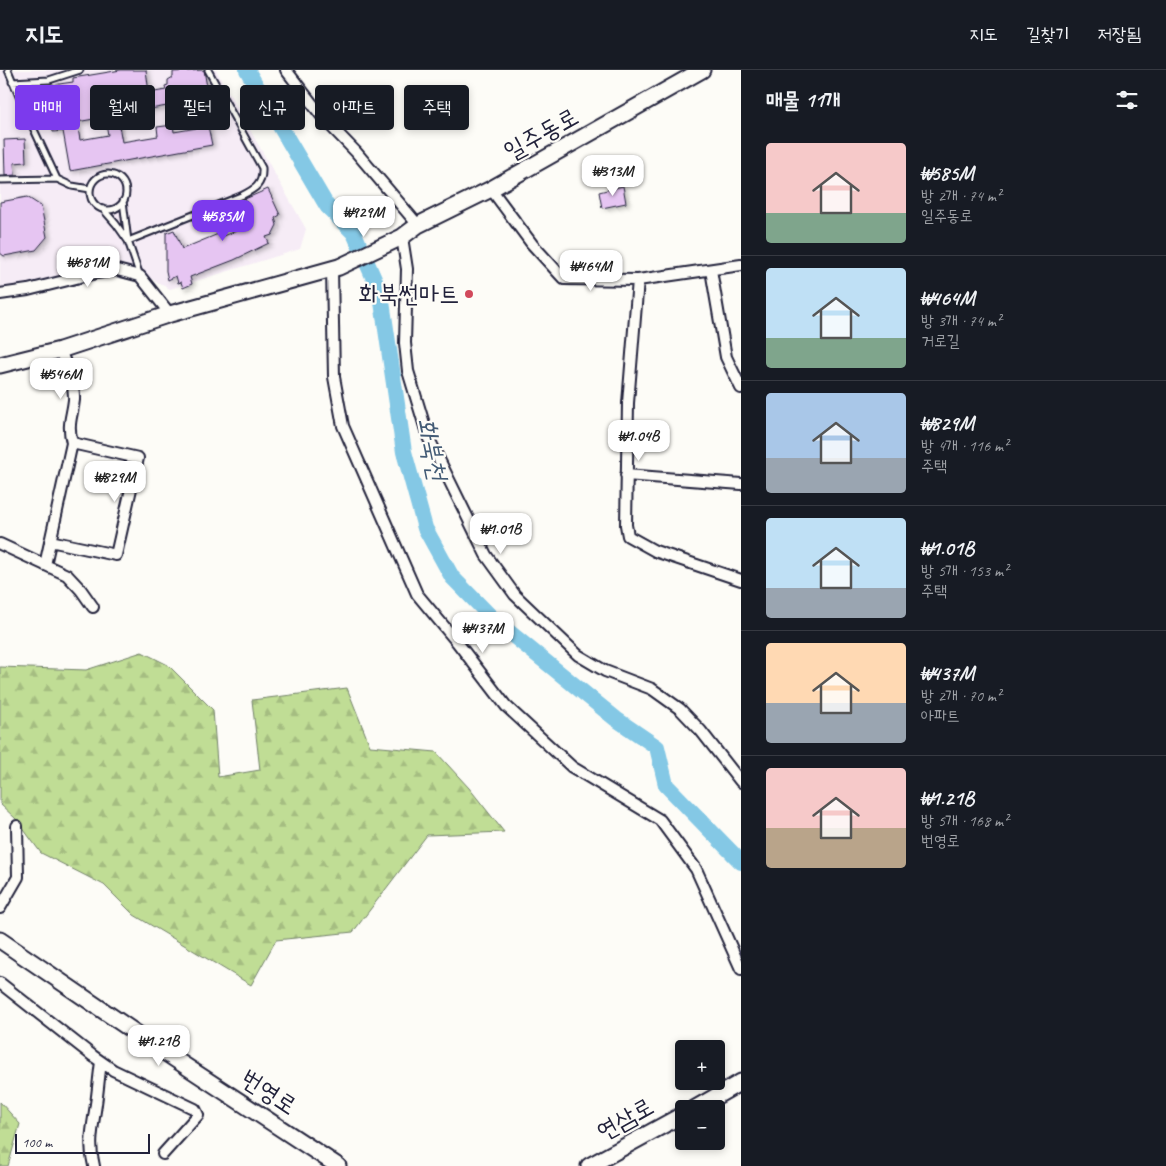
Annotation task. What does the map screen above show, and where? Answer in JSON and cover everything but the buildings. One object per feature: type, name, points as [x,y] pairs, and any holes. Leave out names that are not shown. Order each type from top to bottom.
[{"type":"main road","name":"일주동로","points":[[335,268],[402,237],[418,225],[491,189],[687,74],[702,70]]},
{"type":"main road","points":[[0,365],[60,350],[170,314],[335,268]]},
{"type":"main road","name":"번영로","points":[[0,940],[155,1046],[338,1166]]},
{"type":"main road","name":"연삼로","points":[[710,1100],[741,1082]]},
{"type":"main road","name":"연삼로","points":[[589,1166],[675,1119]]},
{"type":"street","points":[[286,70],[324,119],[356,152],[418,225]]},
{"type":"street","points":[[491,189],[532,244],[564,279],[638,280],[741,264]]},
{"type":"street","points":[[402,237],[407,269],[405,343],[408,371],[428,437],[486,555],[515,595],[578,654],[605,671],[652,689],[680,709],[701,731],[741,782]]},
{"type":"street","points":[[335,268],[334,378],[342,426],[417,594],[458,642],[506,706],[572,766],[660,820],[696,869],[741,969]]},
{"type":"street","points":[[0,294],[28,290],[96,273],[117,270],[140,276],[170,314]]},
{"type":"street","points":[[711,270],[726,356],[741,388]]},
{"type":"street","points":[[638,280],[628,403],[626,475],[626,525],[628,536],[655,551],[741,580]]},
{"type":"street","points":[[45,565],[72,443],[69,428],[74,398],[71,376],[60,350]]},
{"type":"street","points":[[50,541],[116,555],[138,458],[72,443]]},
{"type":"street","points":[[626,475],[741,484]]},
{"type":"street","points":[[0,544],[66,576],[81,590],[93,607]]},
{"type":"street","points":[[0,908],[18,877],[17,826]]},
{"type":"street","points":[[0,983],[101,1062],[195,1109],[198,1114],[163,1154]]},
{"type":"street","points":[[94,1166],[90,1140],[101,1062]]},
{"type":"lane","points":[[8,70],[57,179]]},
{"type":"lane","points":[[12,82],[49,80],[80,70]]},
{"type":"lane","points":[[128,241],[254,190],[263,178],[262,168],[208,70]]},
{"type":"lane","points":[[128,241],[103,209],[94,204],[90,189],[95,179],[100,176],[111,174],[124,184],[125,196],[123,201],[128,241],[140,276]]},
{"type":"lane","points":[[0,180],[57,179],[72,186],[90,189]]},
{"type":"lane","points":[[103,209],[115,208],[123,201]]},
{"type":"shaded area","points":[[0,70],[216,70],[224,85],[165,85],[165,130],[230,130],[230,95],[240,112],[240,130],[250,130],[306,229],[300,249],[170,289],[124,264],[9,288],[0,288]]},
{"type":"green space","points":[[142,652],[168,665],[213,710],[218,777],[260,770],[252,700],[347,688],[370,746],[436,752],[469,788],[504,832],[427,835],[353,932],[276,940],[251,985],[134,915],[104,885],[41,853],[16,819],[0,804],[0,667],[86,670]]},
{"type":"green space","points":[[0,1102],[20,1124],[8,1166],[0,1166]]},
{"type":"waterway","name":"화북천","points":[[247,70],[327,206],[354,233],[381,295],[404,452],[425,528],[452,577],[493,619],[616,719],[657,747],[666,785],[741,862]]},
{"type":"place","name":"화북썬마트","points":[[469,294]]}]
